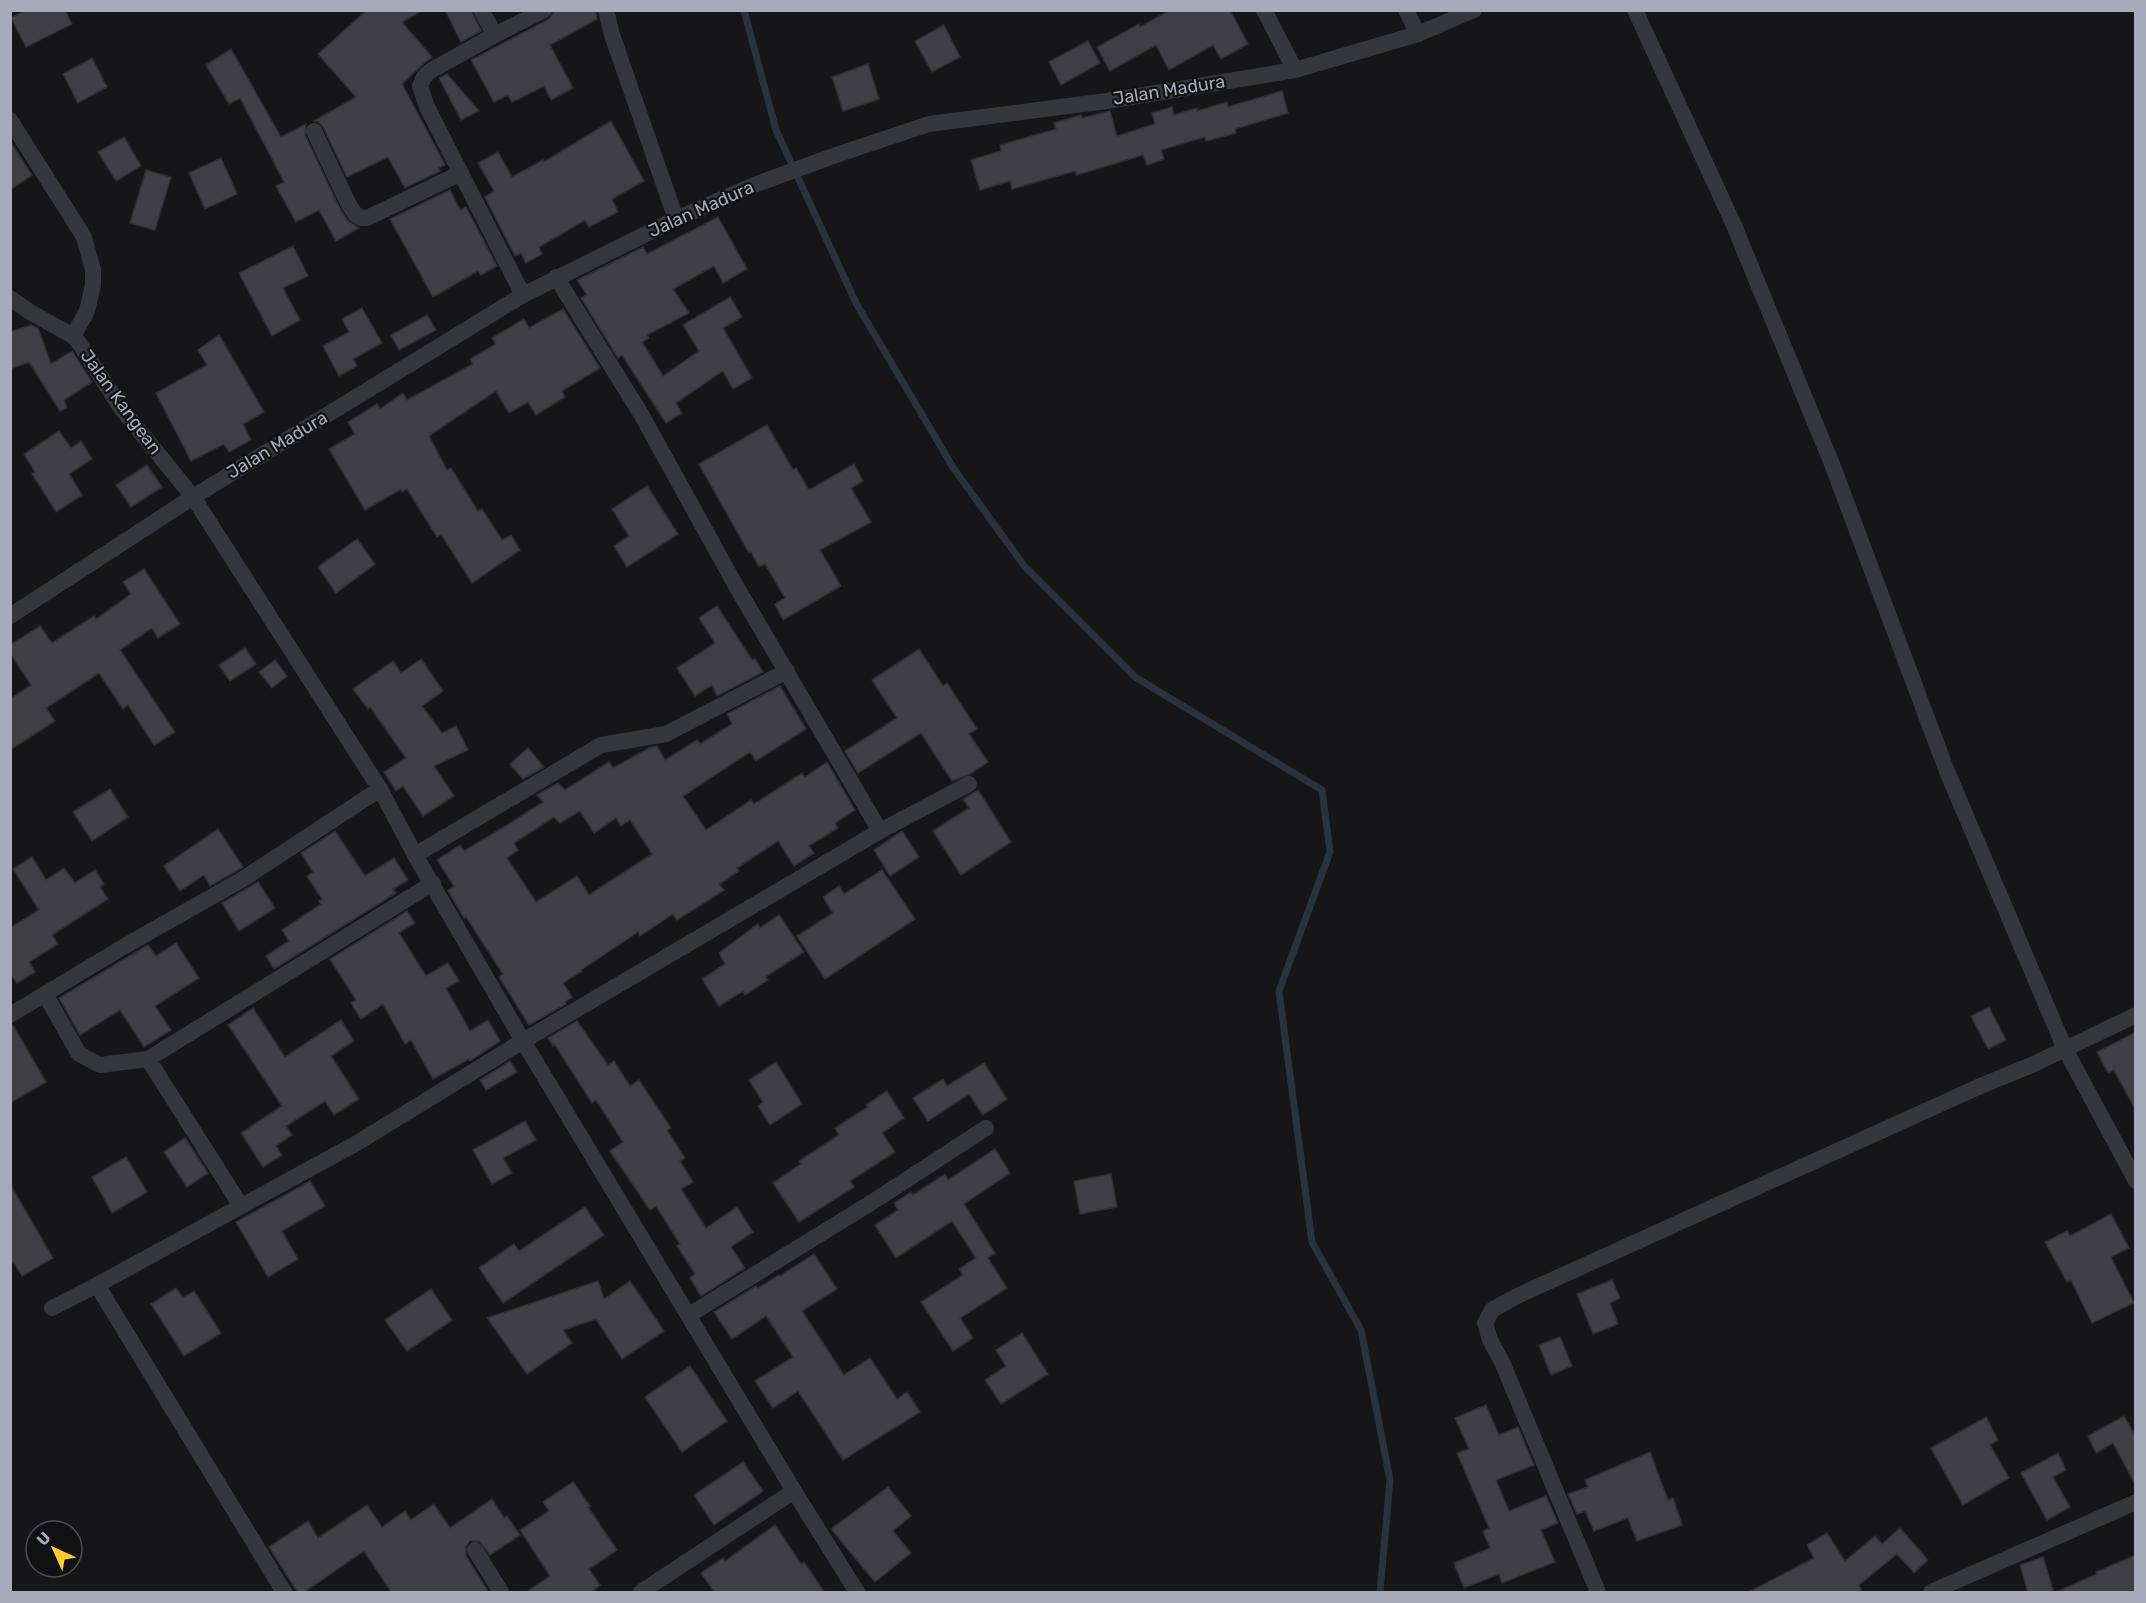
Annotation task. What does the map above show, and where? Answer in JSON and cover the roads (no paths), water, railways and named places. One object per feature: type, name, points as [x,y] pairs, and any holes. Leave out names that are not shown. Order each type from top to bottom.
[{"type":"street","points":[[481,10],[495,35]]},
{"type":"street","points":[[523,295],[427,107],[420,86],[430,71],[544,10]]},
{"type":"street","points":[[606,10],[616,46],[676,219]]},
{"type":"street","points":[[1264,10],[1295,70]]},
{"type":"street","points":[[1406,10],[1418,34]]},
{"type":"street","name":"Jalan Madura","points":[[10,616],[193,497],[523,295],[676,219],[754,185],[929,124],[1107,101],[1295,70],[1418,34],[1474,10]]},
{"type":"street","points":[[1635,10],[1733,223],[1832,464],[1946,769],[2065,1049],[2136,1181]]},
{"type":"street","points":[[10,120],[84,237],[93,270],[93,285],[87,311],[73,336]]},
{"type":"street","points":[[314,131],[349,205],[361,218],[367,218],[461,173]]},
{"type":"street","points":[[556,277],[641,414],[736,586],[880,831]]},
{"type":"street","name":"Jalan Kangean","points":[[10,298],[73,336],[121,408],[193,497],[380,789],[415,855],[523,1041],[857,1593]]},
{"type":"street","points":[[415,855],[601,744],[666,734],[787,670]]},
{"type":"street","points":[[52,1308],[97,1286],[357,1143],[523,1041],[880,831],[969,784]]},
{"type":"street","points":[[10,1015],[243,879],[380,789]]},
{"type":"street","points":[[45,994],[79,1054],[100,1065],[148,1059],[433,883]]},
{"type":"street","points":[[1598,1593],[1502,1362],[1490,1340],[1485,1323],[1492,1310],[1591,1262],[2136,1015]]},
{"type":"street","points":[[148,1059],[241,1206]]},
{"type":"street","points":[[689,1315],[874,1201],[986,1128]]},
{"type":"street","points":[[97,1286],[284,1593]]},
{"type":"street","points":[[641,1593],[794,1491]]},
{"type":"street","points":[[1937,1591],[2136,1502]]},
{"type":"street","points":[[475,1550],[501,1593]]},
{"type":"waterway","points":[[744,10],[776,130],[856,303],[954,469],[1025,567],[1135,677],[1322,790],[1330,852],[1279,991],[1312,1242],[1361,1330],[1390,1480],[1380,1592]]}]
